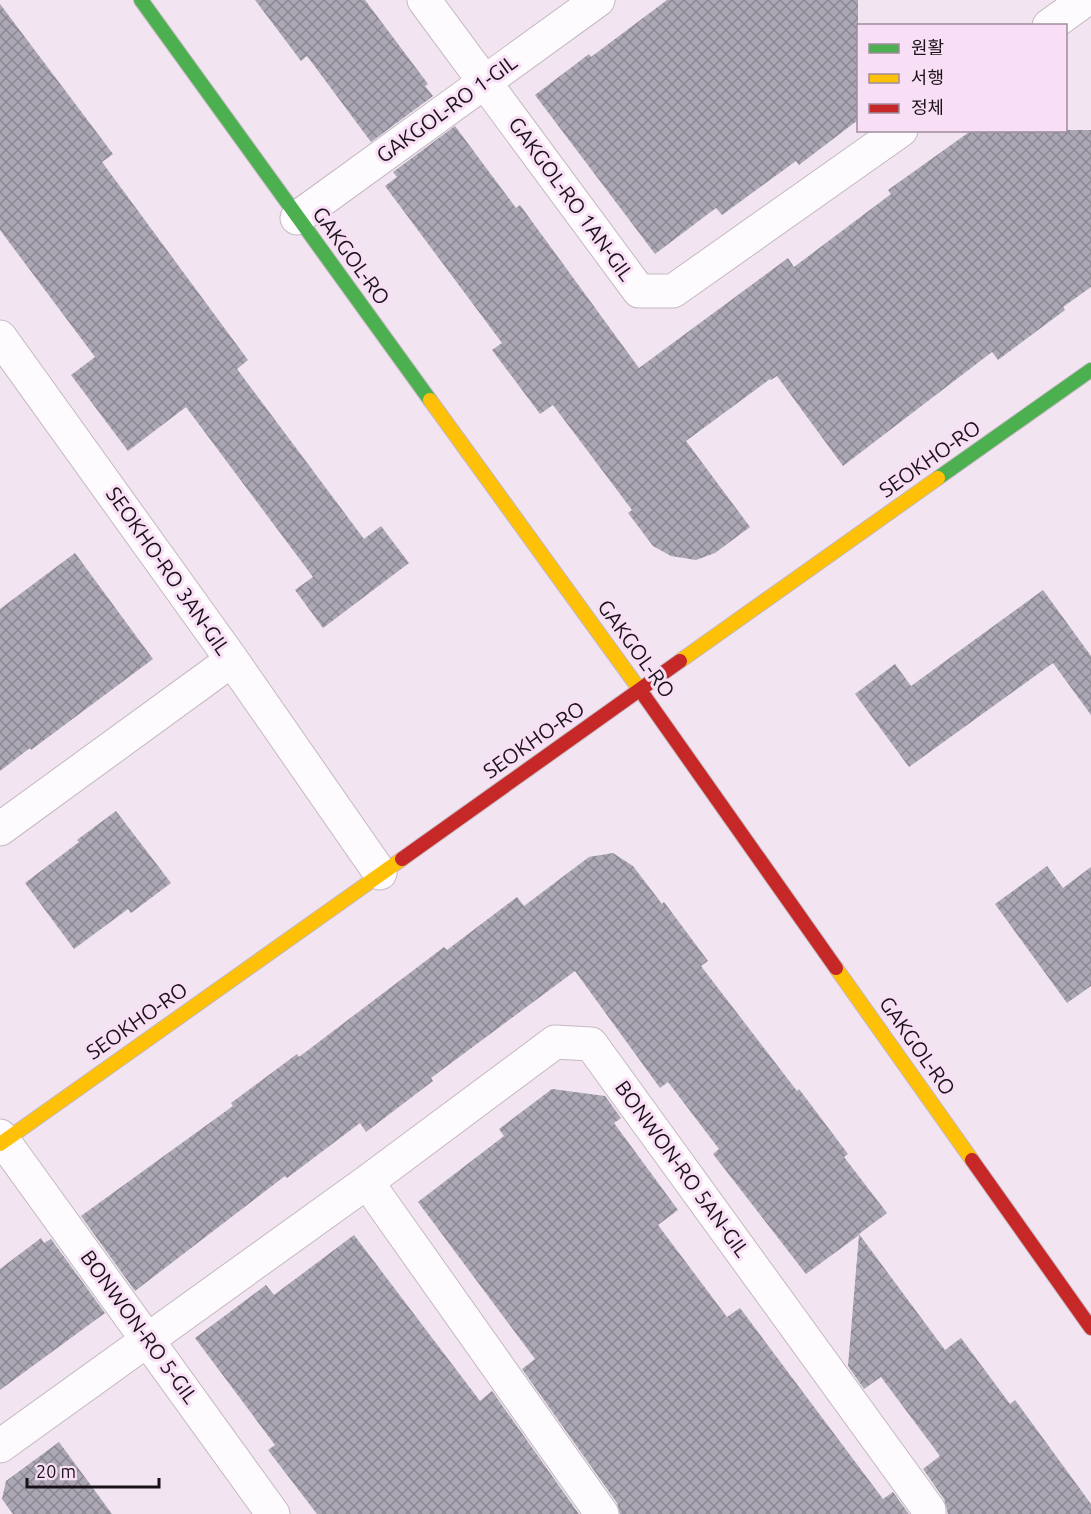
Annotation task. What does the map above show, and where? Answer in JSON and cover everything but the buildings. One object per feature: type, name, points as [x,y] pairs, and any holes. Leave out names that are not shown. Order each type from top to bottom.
[{"type":"main road","name":"GAKGOL-RO","points":[[141,0],[297,219],[641,691],[1091,1329]]},
{"type":"main road","name":"SEOKHO-RO","points":[[1,1140],[641,691],[1091,370]]},
{"type":"street","name":"GAKGOL-RO 1AN-GIL","points":[[424,0],[639,291],[673,291],[898,132]]},
{"type":"street","name":"GAKGOL-RO 1-GIL","points":[[297,219],[598,0]]},
{"type":"street","points":[[1052,24],[1085,0]]},
{"type":"street","name":"SEOKHO-RO 3AN-GIL","points":[[0,337],[232,660],[0,829]]},
{"type":"street","points":[[232,660],[380,873]]},
{"type":"street","name":"BONWON-RO 5AN-GIL","points":[[0,1446],[367,1182],[555,1042],[591,1044],[929,1510],[929,1514]]},
{"type":"street","name":"BONWON-RO 5-GIL","points":[[1,1140],[273,1514]]},
{"type":"street","points":[[367,1182],[602,1514]]},
{"type":"traffic: fast","points":[[141,0],[430,400]]},
{"type":"traffic: fast","points":[[938,478],[1091,370]]},
{"type":"traffic: slow","points":[[430,400],[645,697]]},
{"type":"traffic: slow","points":[[680,661],[938,478]]},
{"type":"traffic: slow","points":[[0,1144],[402,859]]},
{"type":"traffic: slow","points":[[836,968],[972,1160]]},
{"type":"traffic: jam","points":[[402,859],[680,661]]},
{"type":"traffic: jam","points":[[645,697],[836,968]]},
{"type":"traffic: jam","points":[[972,1160],[1091,1328]]}]
